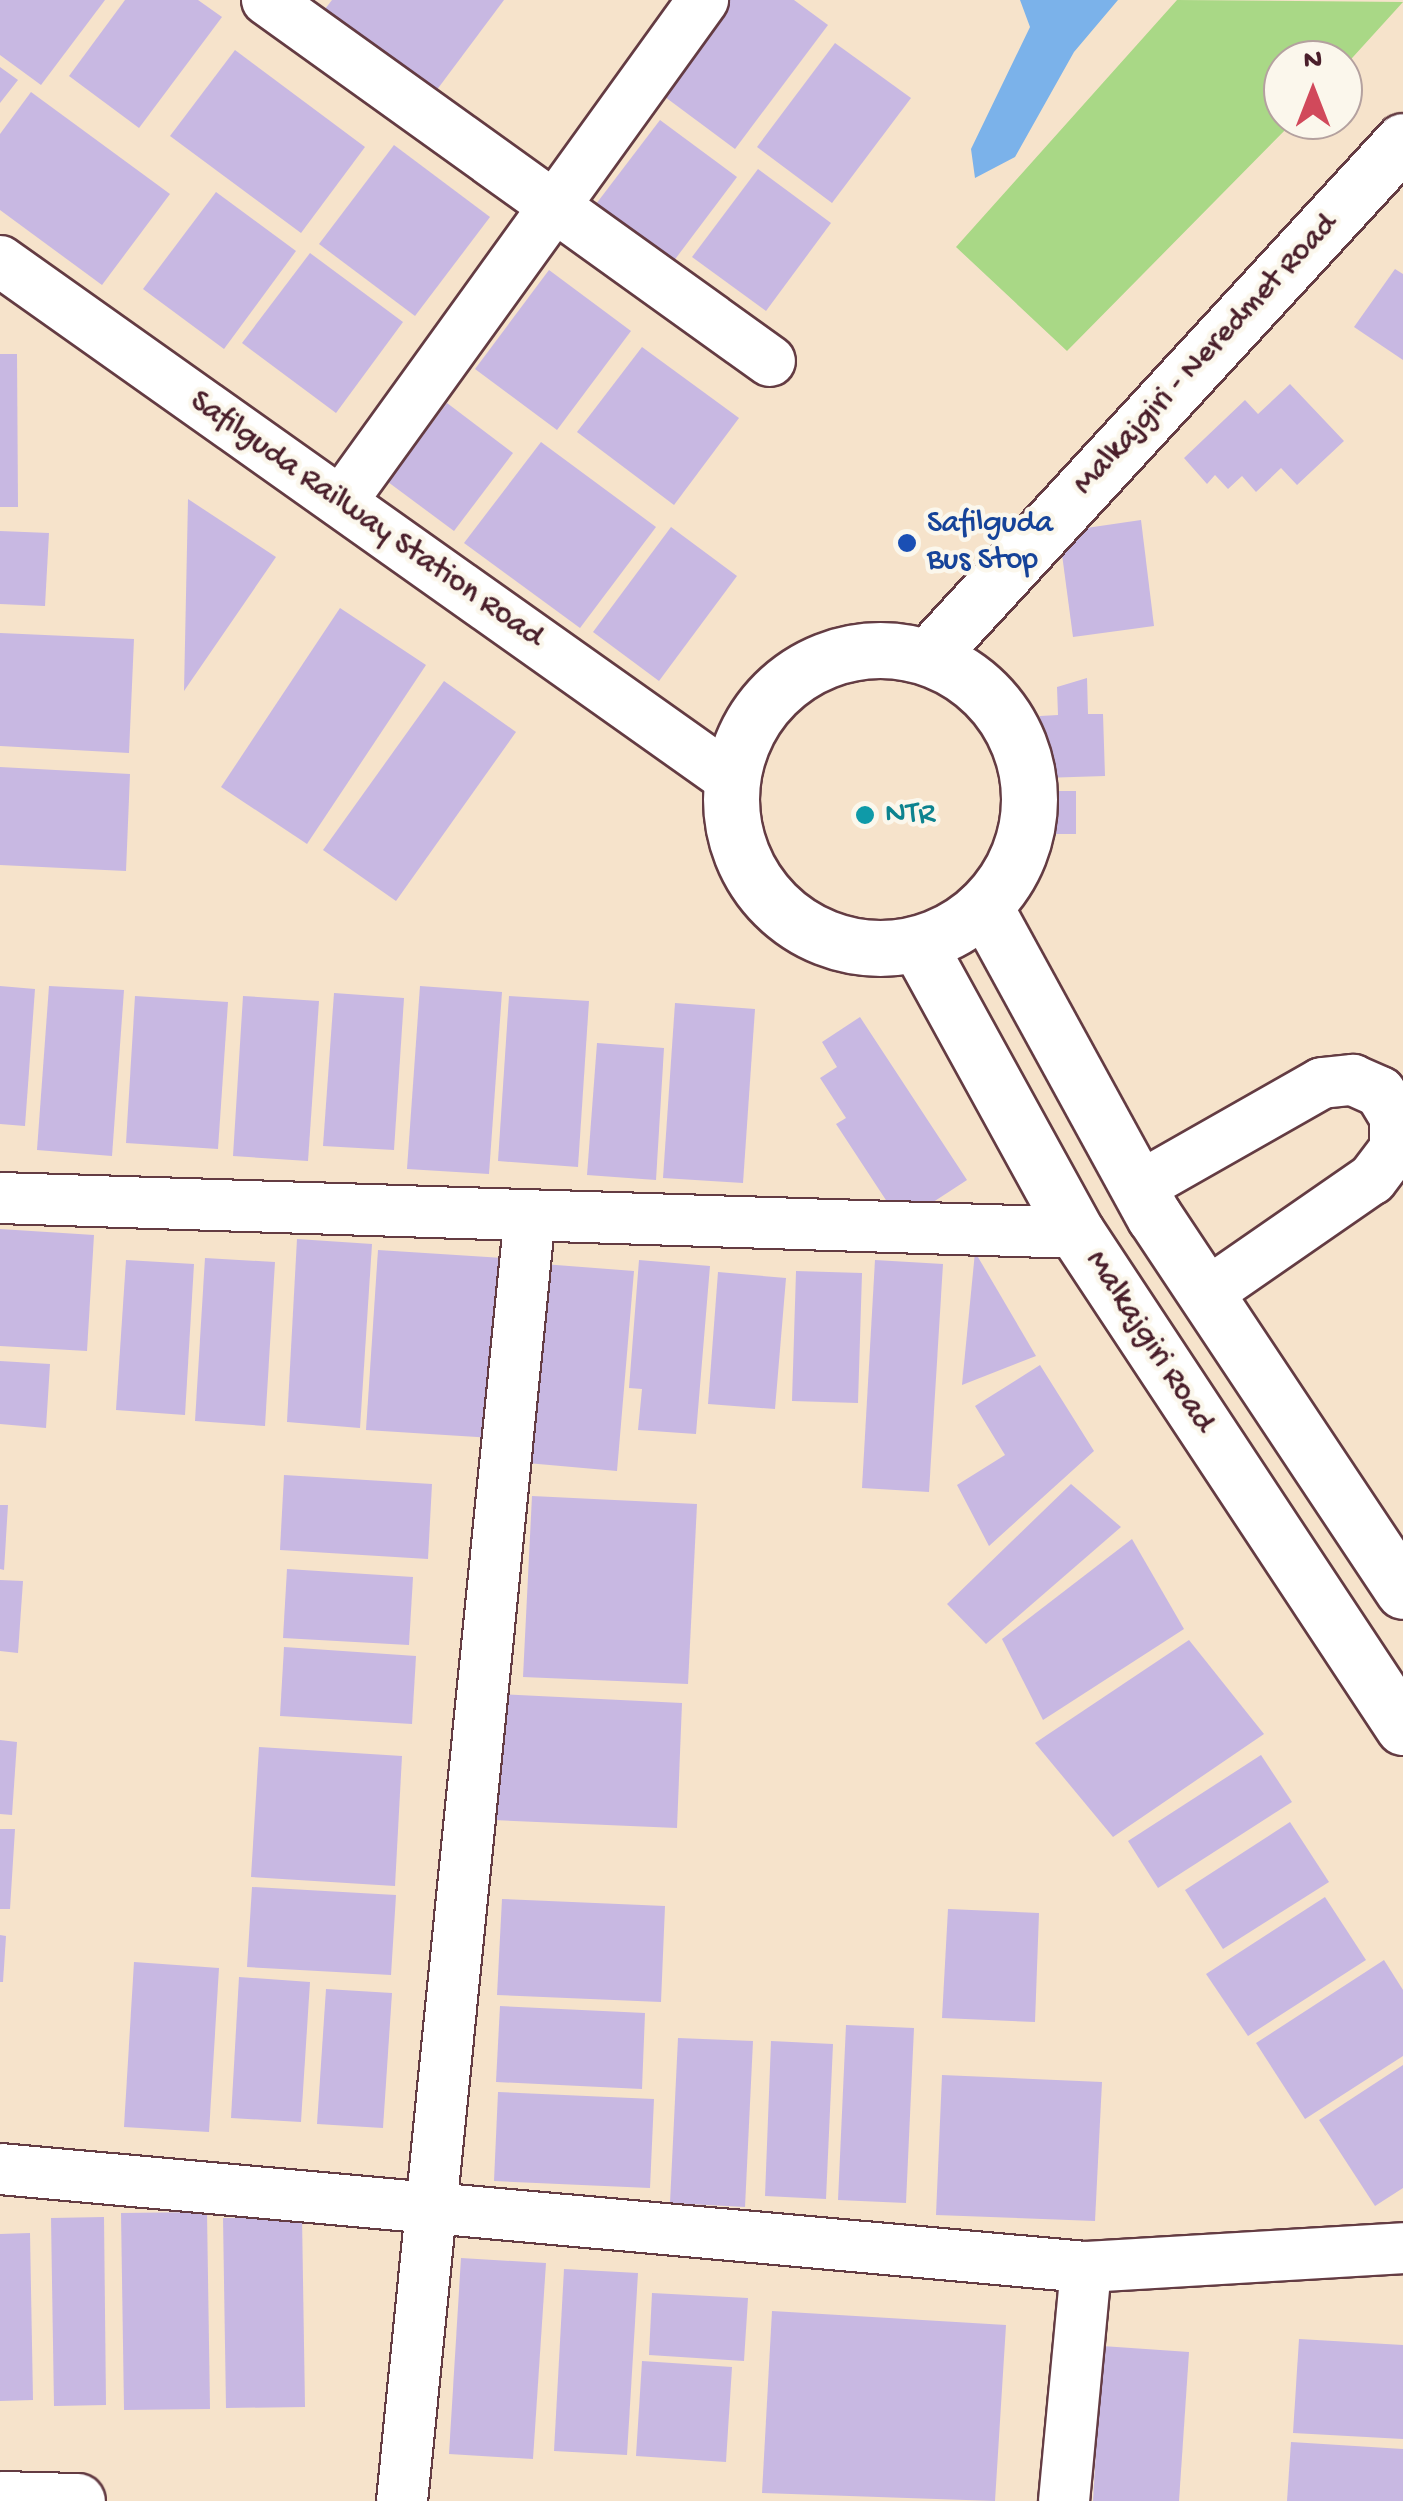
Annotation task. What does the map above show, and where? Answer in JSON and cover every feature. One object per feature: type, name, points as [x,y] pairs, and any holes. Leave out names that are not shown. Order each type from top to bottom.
[{"type":"main road","name":"Malkajgiri - Neredmet Road","points":[[928,658],[1403,141]]},
{"type":"main road","points":[[862,651],[928,658],[991,700],[1026,766],[1024,842],[984,906],[918,944],[845,945],[780,911],[739,851],[731,779],[754,718],[801,673],[862,651]]},
{"type":"main road","points":[[984,906],[1138,1187],[1403,1592]]},
{"type":"main road","name":"Malkajgiri Road","points":[[918,944],[1077,1233],[1403,1727]]},
{"type":"main road","points":[[0,2500],[76,2501]]},
{"type":"street","points":[[267,0],[556,203],[770,361]]},
{"type":"street","points":[[340,502],[703,0]]},
{"type":"street","name":"Safilguda Railway Station Road","points":[[0,261],[731,779]]},
{"type":"street","points":[[1138,1187],[1322,1083],[1392,1081],[1395,1149],[1372,1179],[1206,1294]]},
{"type":"street","points":[[0,1198],[1077,1233]]},
{"type":"street","points":[[402,2501],[530,1215]]},
{"type":"street","points":[[0,2169],[430,2211],[1086,2267],[1403,2248]]},
{"type":"street","points":[[1064,2501],[1086,2267]]},
{"type":"green space","points":[[1177,0],[1403,2],[1363,46],[1363,40],[1263,40],[1263,140],[1275,140],[1067,351],[956,247]]},
{"type":"water","points":[[1020,0],[1118,0],[1074,52],[1015,157],[975,178],[971,149],[1030,27]]},
{"type":"building","points":[[0,0],[105,0],[41,85],[0,55]]},
{"type":"building","points":[[125,0],[198,0],[222,17],[139,128],[69,76]]},
{"type":"building","points":[[332,0],[504,0],[436,91],[325,9]]},
{"type":"building","points":[[725,0],[794,0],[828,25],[735,149],[657,91]]},
{"type":"building","points":[[835,43],[911,98],[832,203],[757,147]]},
{"type":"building","points":[[235,50],[365,147],[301,233],[170,136]]},
{"type":"building","points":[[0,67],[18,80],[0,103]]},
{"type":"building","points":[[31,92],[170,194],[102,285],[0,210],[0,134]]},
{"type":"building","points":[[660,120],[737,177],[673,262],[596,204]]},
{"type":"building","points":[[394,145],[490,217],[415,316],[319,244]]},
{"type":"building","points":[[758,169],[831,223],[766,311],[692,257]]},
{"type":"building","points":[[216,192],[296,251],[224,349],[143,289]]},
{"type":"building","points":[[310,253],[403,322],[336,413],[242,343]]},
{"type":"building","points":[[1395,269],[1403,274],[1403,360],[1354,327]]},
{"type":"building","points":[[549,270],[631,331],[557,430],[475,369]]},
{"type":"building","points":[[642,347],[739,418],[674,505],[577,432]]},
{"type":"building","points":[[0,354],[17,354],[18,507],[0,507]]},
{"type":"building","points":[[1290,384],[1344,441],[1297,485],[1281,468],[1256,492],[1242,476],[1228,489],[1215,475],[1207,484],[1184,458],[1245,400],[1258,414]]},
{"type":"building","points":[[447,403],[513,453],[454,531],[388,482]]},
{"type":"building","points":[[541,442],[656,527],[580,628],[464,543]]},
{"type":"building","points":[[188,499],[276,557],[184,691]]},
{"type":"building","points":[[1141,520],[1154,626],[1073,637],[1059,532]]},
{"type":"building","points":[[671,527],[737,576],[659,681],[593,632]]},
{"type":"building","points":[[0,531],[49,533],[45,606],[0,604]]},
{"type":"building","points":[[340,608],[426,665],[307,844],[221,787]]},
{"type":"building","points":[[0,633],[134,639],[129,753],[0,746]]},
{"type":"building","points":[[1087,678],[1088,714],[1103,714],[1105,776],[1042,778],[1040,716],[1058,715],[1057,687]]},
{"type":"building","points":[[444,681],[516,732],[396,901],[323,850]]},
{"type":"building","points":[[0,767],[130,774],[126,871],[0,865]]},
{"type":"building","points":[[1039,791],[1076,791],[1076,834],[1039,834]]},
{"type":"building","points":[[0,986],[35,989],[25,1126],[0,1124]]},
{"type":"building","points":[[49,986],[124,990],[112,1156],[37,1150]]},
{"type":"building","points":[[420,986],[502,992],[489,1174],[407,1169]]},
{"type":"building","points":[[334,993],[404,998],[394,1150],[323,1146]]},
{"type":"building","points":[[135,996],[228,1002],[218,1149],[126,1143]]},
{"type":"building","points":[[243,996],[319,1001],[308,1161],[233,1156]]},
{"type":"building","points":[[509,996],[589,1001],[578,1167],[498,1161]]},
{"type":"building","points":[[675,1003],[755,1009],[743,1183],[663,1178]]},
{"type":"building","points":[[860,1017],[967,1180],[901,1223],[836,1124],[846,1118],[820,1078],[837,1067],[822,1042]]},
{"type":"building","points":[[597,1043],[664,1048],[656,1180],[587,1175]]},
{"type":"building","points":[[0,1229],[94,1235],[87,1351],[0,1346]]},
{"type":"building","points":[[297,1239],[372,1244],[360,1428],[287,1422]]},
{"type":"building","points":[[378,1250],[503,1258],[493,1438],[366,1430]]},
{"type":"building","points":[[975,1252],[1036,1356],[962,1385]]},
{"type":"building","points":[[205,1258],[275,1262],[265,1426],[195,1421]]},
{"type":"building","points":[[126,1260],[194,1264],[185,1415],[116,1410]]},
{"type":"building","points":[[639,1260],[710,1266],[696,1434],[638,1430],[642,1389],[629,1388]]},
{"type":"building","points":[[875,1260],[943,1264],[929,1492],[862,1488]]},
{"type":"building","points":[[543,1264],[634,1271],[617,1471],[527,1463]]},
{"type":"building","points":[[796,1271],[862,1273],[858,1403],[792,1401]]},
{"type":"building","points":[[718,1272],[786,1278],[775,1409],[708,1404]]},
{"type":"building","points":[[0,1361],[50,1364],[46,1428],[0,1424]]},
{"type":"building","points":[[1040,1365],[1094,1451],[989,1546],[957,1485],[1005,1455],[975,1406]]},
{"type":"building","points":[[284,1475],[432,1484],[428,1559],[280,1550]]},
{"type":"building","points":[[1071,1484],[1121,1527],[986,1644],[947,1604]]},
{"type":"building","points":[[532,1496],[697,1504],[688,1684],[523,1677]]},
{"type":"building","points":[[0,1505],[8,1505],[4,1570],[0,1569]]},
{"type":"building","points":[[1132,1539],[1184,1629],[1043,1720],[1002,1639]]},
{"type":"building","points":[[287,1569],[413,1577],[409,1645],[283,1638]]},
{"type":"building","points":[[0,1580],[23,1581],[18,1653],[0,1651]]},
{"type":"building","points":[[1189,1640],[1264,1734],[1113,1837],[1035,1743]]},
{"type":"building","points":[[284,1647],[416,1656],[412,1724],[280,1716]]},
{"type":"building","points":[[499,1694],[682,1703],[677,1828],[493,1820]]},
{"type":"building","points":[[0,1740],[17,1742],[12,1815],[0,1814]]},
{"type":"building","points":[[259,1747],[402,1756],[395,1886],[251,1877]]},
{"type":"building","points":[[1261,1755],[1292,1802],[1158,1888],[1128,1841]]},
{"type":"building","points":[[1290,1822],[1329,1882],[1223,1949],[1185,1890]]},
{"type":"building","points":[[0,1829],[15,1829],[10,1909],[0,1909]]},
{"type":"building","points":[[252,1887],[396,1895],[391,1975],[247,1967]]},
{"type":"building","points":[[1325,1897],[1366,1960],[1248,2036],[1206,1974]]},
{"type":"building","points":[[502,1899],[665,1906],[661,2002],[497,1995]]},
{"type":"building","points":[[948,1909],[1039,1913],[1035,2022],[942,2018]]},
{"type":"building","points":[[0,1935],[6,1936],[3,1982],[0,1982]]},
{"type":"building","points":[[1384,1960],[1403,1990],[1403,2056],[1305,2119],[1256,2043]]},
{"type":"building","points":[[134,1962],[219,1968],[209,2132],[124,2127]]},
{"type":"building","points":[[239,1977],[310,1982],[301,2122],[231,2118]]},
{"type":"building","points":[[326,1989],[392,1993],[383,2128],[317,2124]]},
{"type":"building","points":[[500,2006],[645,2013],[642,2089],[496,2082]]},
{"type":"building","points":[[846,2025],[914,2028],[906,2203],[838,2200]]},
{"type":"building","points":[[678,2038],[753,2041],[745,2207],[670,2203]]},
{"type":"building","points":[[771,2041],[833,2044],[826,2199],[765,2196]]},
{"type":"building","points":[[1403,2065],[1403,2188],[1375,2206],[1319,2120]]},
{"type":"building","points":[[942,2075],[1102,2082],[1095,2221],[936,2215]]},
{"type":"building","points":[[498,2092],[654,2099],[650,2188],[494,2181]]},
{"type":"building","points":[[207,2212],[210,2409],[124,2410],[121,2213]]},
{"type":"building","points":[[104,2217],[106,2405],[54,2406],[51,2218]]},
{"type":"building","points":[[302,2217],[305,2407],[226,2408],[223,2218]]},
{"type":"building","points":[[30,2233],[33,2400],[0,2401],[0,2234]]},
{"type":"building","points":[[461,2258],[546,2263],[533,2459],[449,2454]]},
{"type":"building","points":[[564,2269],[638,2273],[627,2455],[554,2451]]},
{"type":"building","points":[[652,2293],[748,2298],[744,2361],[649,2355]]},
{"type":"building","points":[[772,2311],[1006,2325],[995,2501],[762,2493]]},
{"type":"building","points":[[1299,2339],[1403,2345],[1403,2439],[1293,2433]]},
{"type":"building","points":[[1102,2346],[1189,2352],[1179,2501],[1093,2501]]},
{"type":"building","points":[[642,2361],[732,2367],[726,2462],[636,2456]]},
{"type":"building","points":[[1291,2442],[1403,2449],[1403,2501],[1287,2501]]},
{"type":"place","name":"Safilguda Bus Stop","points":[[907,543]]},
{"type":"place","name":"NTR","points":[[865,815]]}]
